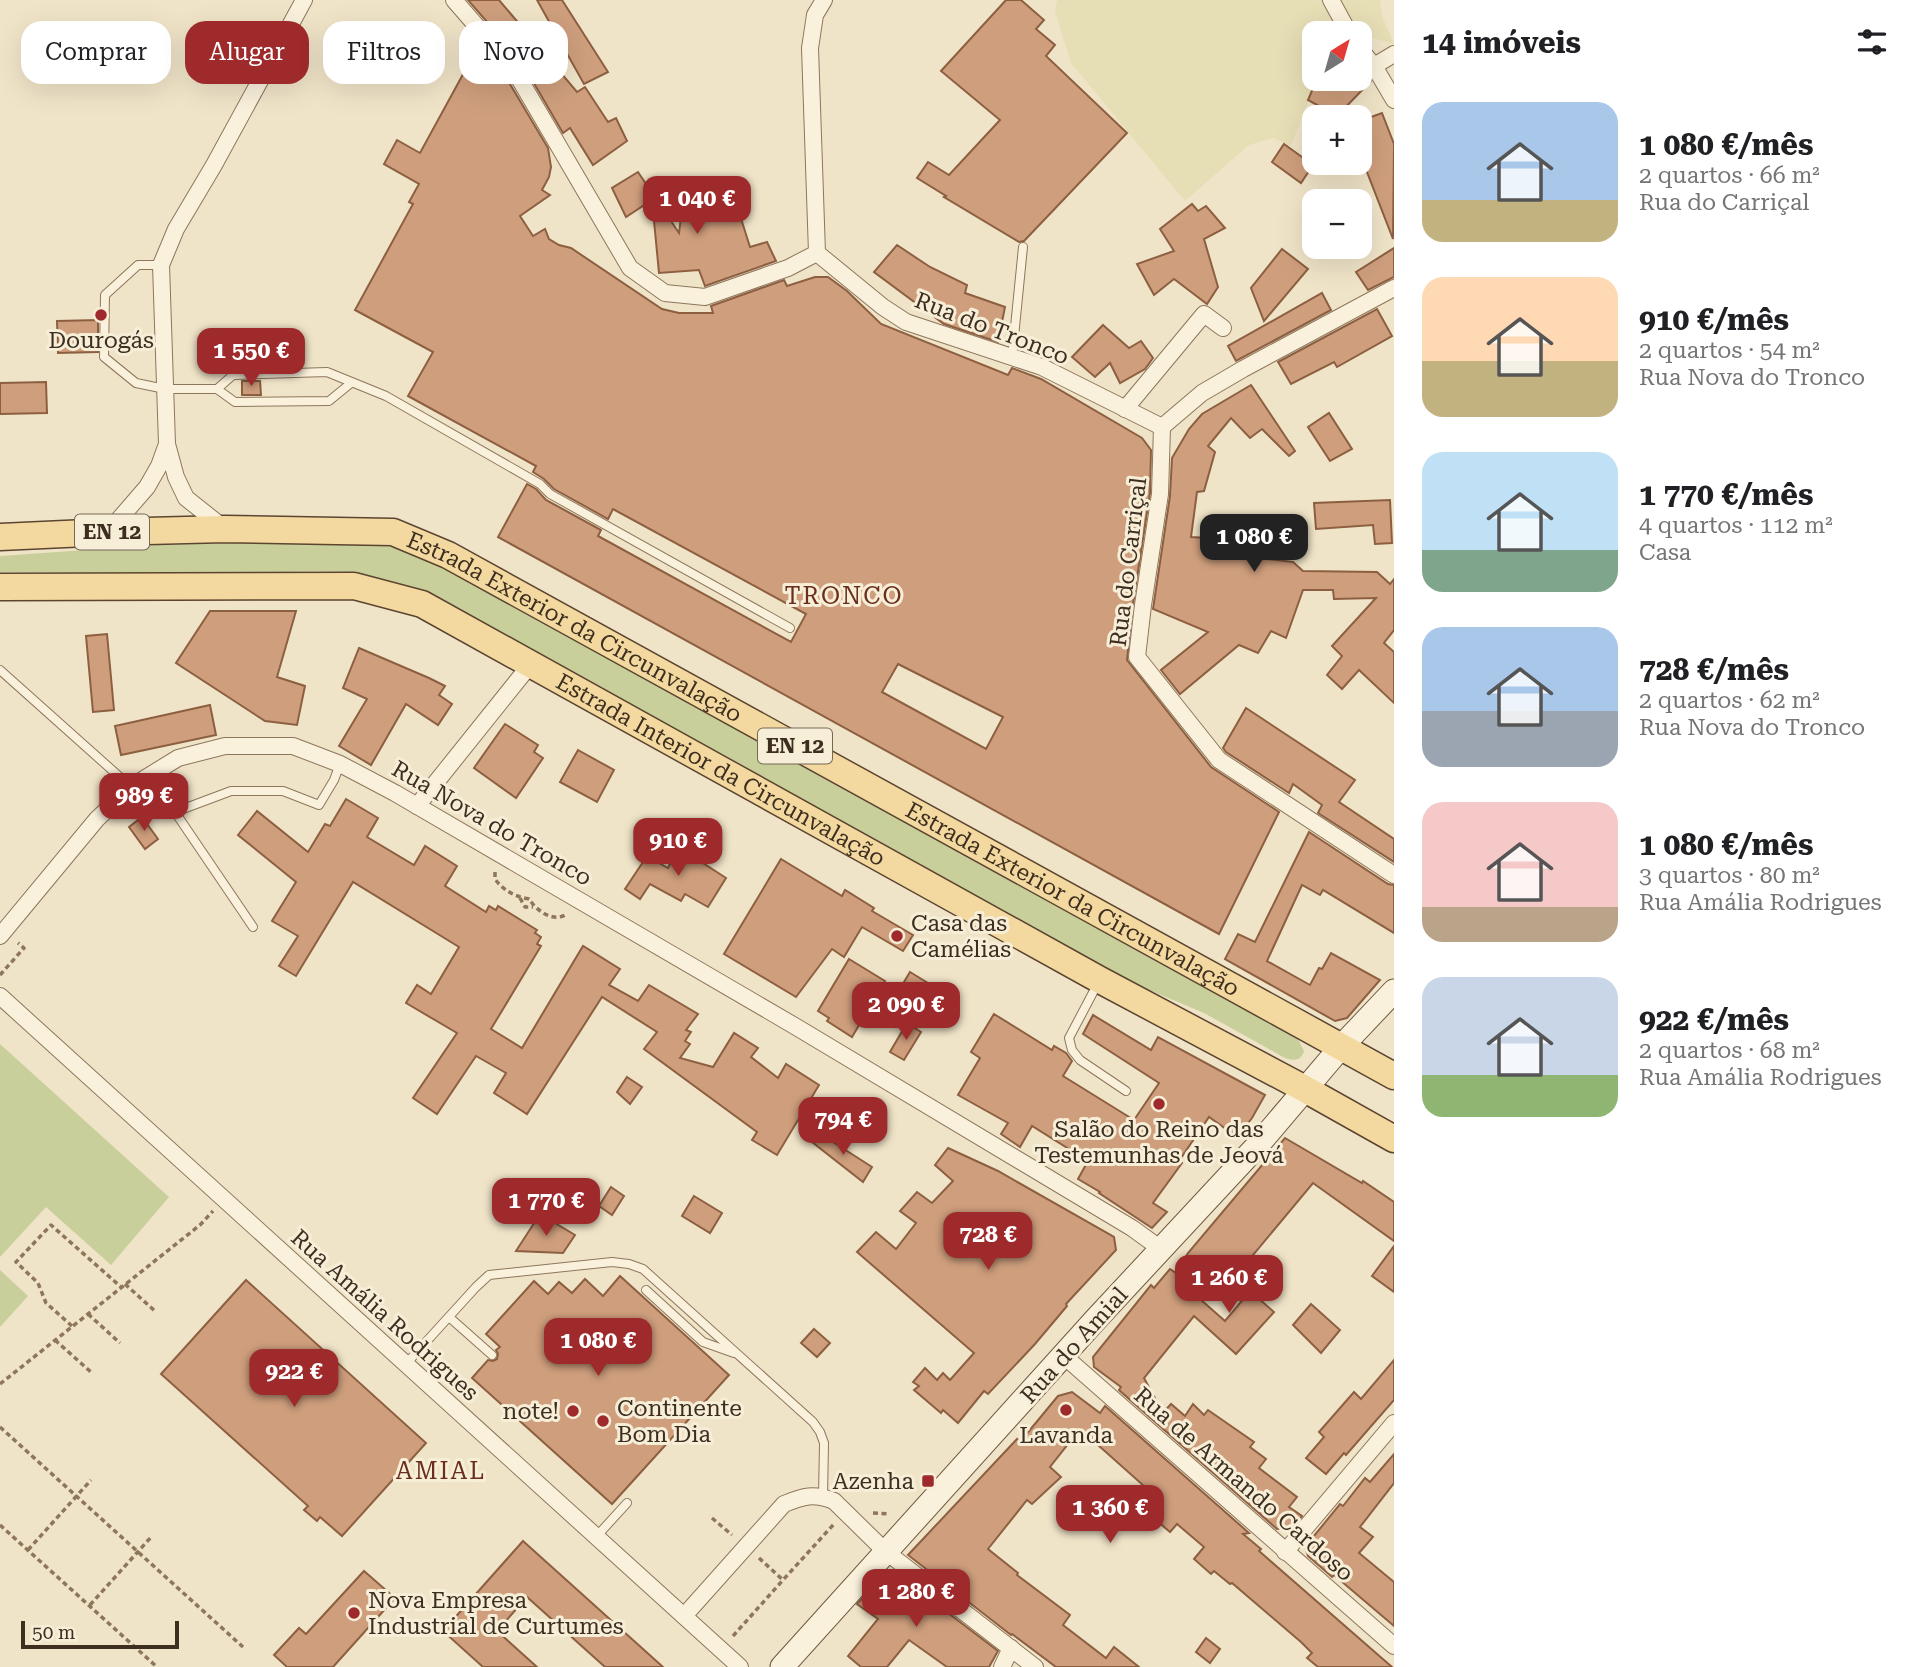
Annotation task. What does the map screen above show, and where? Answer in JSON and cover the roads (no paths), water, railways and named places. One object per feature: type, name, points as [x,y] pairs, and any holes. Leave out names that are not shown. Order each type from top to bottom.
[{"type":"main road","name":"Estrada Exterior da Circunvalação","points":[[0,537],[225,529],[393,532],[449,555],[1394,1076]]},
{"type":"main road","name":"Estrada Interior da Circunvalação","points":[[0,587],[354,586],[422,604],[1100,980],[1394,1139]]},
{"type":"main road","name":"Rua do Amial","points":[[782,1667],[1257,1146],[1341,1047],[1394,991]]},
{"type":"street","points":[[225,529],[186,498],[176,477],[167,444],[162,265],[176,229],[304,0]]},
{"type":"street","points":[[454,0],[513,68],[630,268],[665,293],[705,297],[789,268],[817,253],[810,48],[815,15],[824,0]]},
{"type":"street","points":[[1331,0],[1342,21]]},
{"type":"street","points":[[1374,66],[1394,54]]},
{"type":"street","points":[[1372,63],[1394,100]]},
{"type":"street","name":"Rua do Tronco","points":[[817,253],[883,307],[906,322],[1042,367],[1162,426]]},
{"type":"street","points":[[1162,426],[1202,393],[1394,288]]},
{"type":"street","points":[[1125,409],[1204,314],[1223,328]]},
{"type":"street","name":"Rua do Carriçal","points":[[1162,426],[1160,494],[1137,657],[1219,760],[1394,875]]},
{"type":"street","points":[[108,532],[147,487],[167,444]]},
{"type":"street","points":[[417,806],[530,665]]},
{"type":"street","name":"Rua Nova do Tronco","points":[[2,934],[97,819],[131,787],[152,773],[178,758],[225,746],[293,747],[366,776],[793,1025],[1132,1228],[1161,1249]]},
{"type":"street","name":"Rua Amália Rodrigues","points":[[0,996],[740,1667]]},
{"type":"street","name":"Rua de Armando Cardoso","points":[[1064,1356],[1394,1646]]},
{"type":"street","points":[[1285,1552],[1394,1423]]},
{"type":"street","points":[[684,1616],[784,1504],[805,1495],[823,1497],[834,1502],[885,1551],[1035,1667]]},
{"type":"street","points":[[1002,1667],[1011,1648]]},
{"type":"lane","points":[[1012,357],[1024,247]]},
{"type":"lane","points":[[162,265],[138,265],[105,295],[104,357],[136,383],[164,389],[217,389],[235,402],[329,401],[351,383]]},
{"type":"lane","points":[[217,389],[233,375],[327,373],[386,396],[540,484],[550,494],[790,628]]},
{"type":"lane","points":[[0,670],[131,787]]},
{"type":"lane","points":[[174,812],[231,791],[283,791],[319,805],[340,764]]},
{"type":"lane","points":[[152,773],[174,812],[253,927]]},
{"type":"lane","points":[[1100,980],[1069,1038],[1072,1050],[1080,1060],[1126,1091]]},
{"type":"lane","points":[[405,1365],[489,1275],[612,1262],[629,1264],[643,1269],[813,1422],[824,1443],[823,1497]]},
{"type":"lane","points":[[646,1290],[703,1342],[737,1354]]},
{"type":"lane","points":[[449,1317],[492,1355]]},
{"type":"lane","points":[[596,1537],[627,1503]]},
{"type":"place","name":"Dourogás","points":[[101,315]]},
{"type":"place","name":"Casa das Camélias","points":[[897,936]]},
{"type":"place","name":"Salão do Reino das Testemunhas de Jeová","points":[[1159,1104]]},
{"type":"place","name":"Lavanda","points":[[1066,1410]]},
{"type":"place","name":"note!","points":[[573,1411]]},
{"type":"place","name":"Continente Bom Dia","points":[[603,1421]]},
{"type":"place","name":"Azenha","points":[[928,1481]]},
{"type":"place","name":"Nova Empresa Industrial de Curtumes","points":[[354,1613]]},
{"type":"district","name":"TRONCO","points":[[844,596]]},
{"type":"district","name":"AMIAL","points":[[441,1471]]}]
